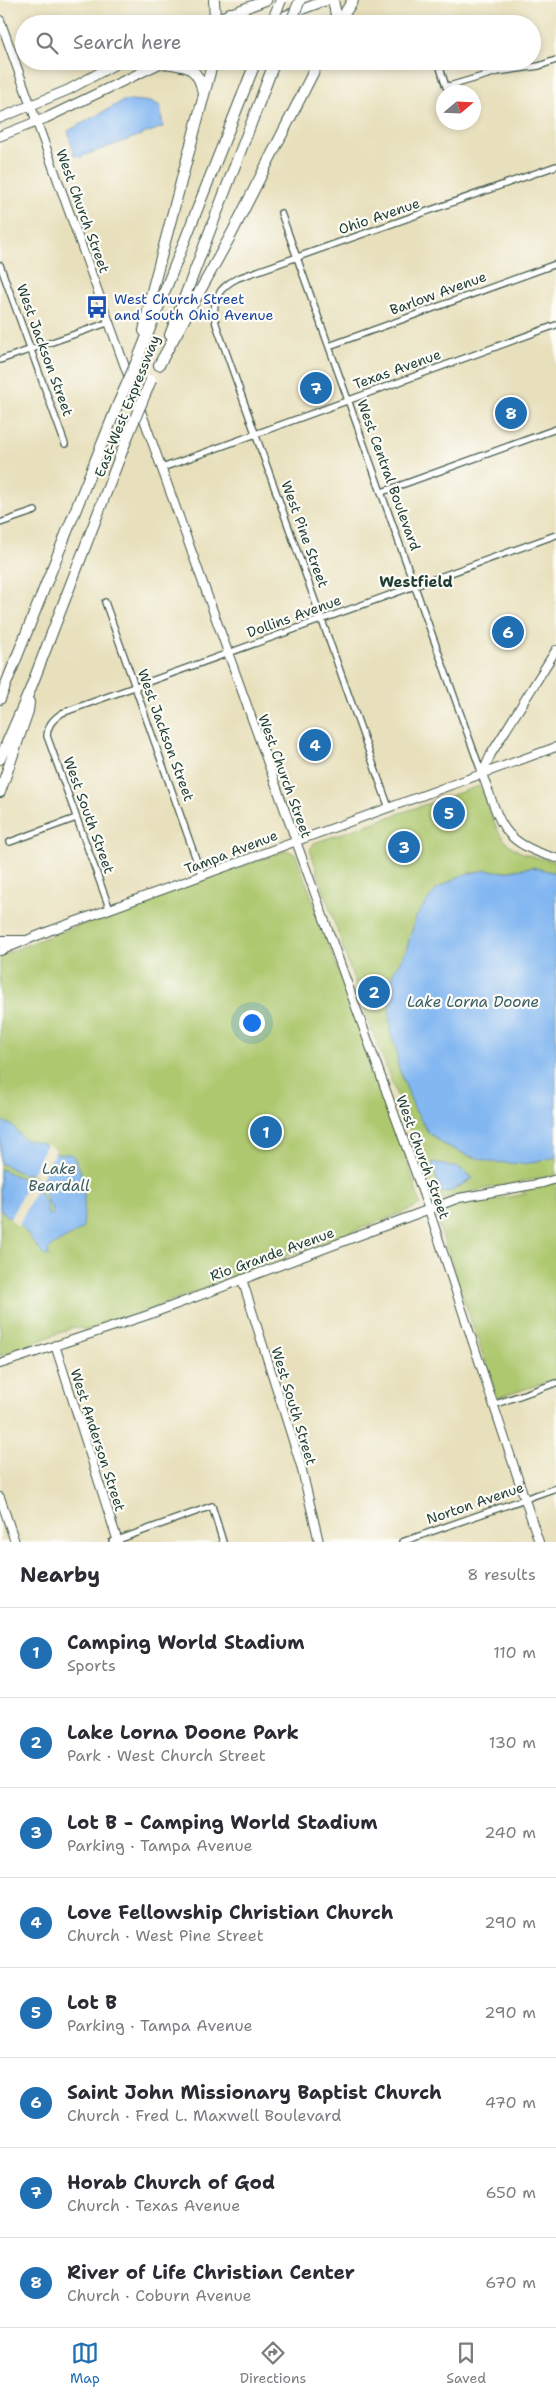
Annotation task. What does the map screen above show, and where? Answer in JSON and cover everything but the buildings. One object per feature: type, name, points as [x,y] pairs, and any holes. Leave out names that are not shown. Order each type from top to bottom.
[{"type":"highway","points":[[214,0],[217,15]]},
{"type":"highway","points":[[275,15],[281,0]]},
{"type":"highway","points":[[294,15],[300,0]]},
{"type":"highway","points":[[327,0],[336,15]]},
{"type":"highway","points":[[342,15],[352,0]]},
{"type":"highway","points":[[192,70],[202,83],[204,96]]},
{"type":"highway","points":[[139,356],[151,295],[211,70]]},
{"type":"highway","name":"East-West Expressway","points":[[0,699],[252,70]]},
{"type":"highway","name":"East-West Expressway","points":[[0,760],[30,690],[129,433],[159,365],[272,70]]},
{"type":"highway","points":[[159,365],[232,233],[314,70]]},
{"type":"highway","points":[[0,792],[28,711],[30,690]]},
{"type":"highway","points":[[0,942],[23,941]]},
{"type":"main road","points":[[230,13],[267,0]]},
{"type":"main road","points":[[287,15],[327,0]]},
{"type":"main road","points":[[0,118],[68,90],[105,70]]},
{"type":"main road","points":[[0,136],[36,122],[145,70]]},
{"type":"street","name":"West Church Street","points":[[0,20],[15,62]]},
{"type":"street","points":[[541,65],[556,60]]},
{"type":"street","name":"West Church Street","points":[[18,70],[429,1210],[540,1542]]},
{"type":"street","points":[[441,70],[446,87],[497,72],[511,70]]},
{"type":"street","name":"Ohio Avenue","points":[[216,296],[228,283],[238,278],[556,166]]},
{"type":"street","name":"West Central Boulevard","points":[[281,213],[416,585],[482,774],[506,833],[522,846],[556,858]]},
{"type":"street","name":"Barlow Avenue","points":[[329,346],[556,264]]},
{"type":"street","name":"West Jackson Street","points":[[0,265],[66,444]]},
{"type":"street","name":"West Pine Street","points":[[216,296],[214,305],[216,324],[390,808]]},
{"type":"street","points":[[0,360],[110,322]]},
{"type":"street","name":"Texas Avenue","points":[[162,468],[556,325]]},
{"type":"street","points":[[382,492],[556,429]]},
{"type":"street","points":[[0,523],[35,511]]},
{"type":"street","name":"Dollins Avenue","points":[[48,729],[50,722],[62,713],[556,535]]},
{"type":"street","name":"West Jackson Street","points":[[105,602],[202,876]]},
{"type":"street","points":[[482,774],[491,754],[556,650]]},
{"type":"street","name":"West South Street","points":[[48,729],[50,745],[110,910]]},
{"type":"street","name":"Tampa Avenue","points":[[0,951],[556,747]]},
{"type":"street","points":[[10,842],[76,818]]},
{"type":"street","name":"Rio Grande Avenue","points":[[0,1364],[55,1345],[95,1334],[459,1198],[556,1179]]},
{"type":"street","name":"West South Street","points":[[242,1279],[301,1466],[319,1542]]},
{"type":"street","name":"West Anderson Street","points":[[55,1345],[116,1541]]},
{"type":"street","points":[[493,1405],[556,1383]]},
{"type":"street","name":"Norton Avenue","points":[[402,1542],[556,1488]]},
{"type":"street","points":[[0,1497],[15,1542]]},
{"type":"street","points":[[116,1541],[212,1506],[223,1542]]},
{"type":"green space","points":[[479,786],[485,796],[496,827],[508,844],[523,853],[556,862],[556,873],[532,867],[505,872],[470,872],[416,917],[406,951],[393,974],[389,986],[390,1032],[396,1048],[398,1066],[415,1110],[429,1132],[445,1145],[472,1157],[556,1157],[556,1175],[489,1188],[437,1201],[431,1199],[409,1144],[413,1138],[360,998],[310,850],[314,843]],"holes":[[[433,1162],[451,1168],[458,1167],[471,1176],[471,1180],[451,1191],[442,1193],[432,1165]]]},
{"type":"green space","points":[[287,850],[296,855],[405,1152],[420,1204],[414,1208],[92,1331],[74,1327],[0,1356],[0,956]]},
{"type":"green space","points":[[556,1181],[556,1379],[497,1398],[493,1392],[493,1385],[436,1217],[437,1212],[460,1200],[471,1198],[478,1202],[526,1194],[520,1190]]},
{"type":"water","points":[[123,101],[153,102],[160,106],[163,127],[80,157],[74,155],[68,131]]},
{"type":"water","name":"Lake Lorna Doone","points":[[532,867],[556,873],[556,1157],[525,1164],[491,1162],[467,1155],[445,1145],[428,1132],[415,1110],[398,1066],[396,1048],[390,1032],[389,986],[393,973],[406,951],[416,917],[438,888],[462,875],[486,870],[505,872]]},
{"type":"water","name":"Lake Beardall","points":[[0,1120],[13,1126],[23,1139],[42,1143],[57,1154],[71,1154],[80,1170],[84,1190],[83,1228],[51,1247],[48,1250],[49,1256],[43,1255],[24,1229],[0,1210],[0,1169],[28,1181],[36,1188],[46,1203],[48,1215],[52,1215],[53,1212],[34,1173],[23,1174],[0,1163]]},
{"type":"water","points":[[433,1162],[458,1167],[473,1178],[451,1191],[442,1193],[432,1165]]},
{"type":"pier","points":[[47,1144],[56,1150],[18,1226],[10,1219],[30,1180],[36,1185],[35,1175],[31,1176]]},
{"type":"place","name":"West Church Street and South Ohio Avenue","points":[[97,307]]},
{"type":"place","name":"Horab Church of God","points":[[316,388]]},
{"type":"place","name":"River of Life Christian Center","points":[[511,413]]},
{"type":"place","name":"Saint John Missionary Baptist Church","points":[[508,632]]},
{"type":"place","name":"Love Fellowship Christian Church","points":[[315,745]]},
{"type":"place","name":"Lot B","points":[[449,813]]},
{"type":"place","name":"Lot B - Camping World Stadium","points":[[404,847]]},
{"type":"place","name":"Lake Lorna Doone Park","points":[[374,992]]},
{"type":"place","name":"Camping World Stadium","points":[[266,1132]]},
{"type":"district","name":"Westfield","points":[[416,582]]}]
